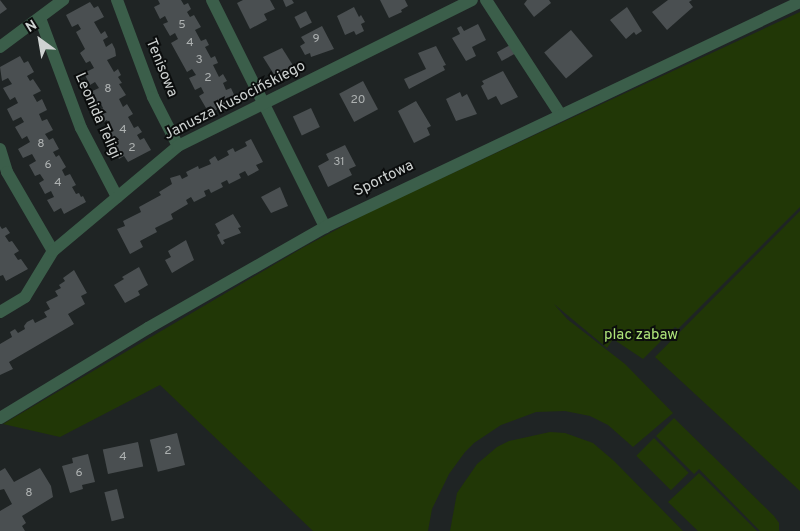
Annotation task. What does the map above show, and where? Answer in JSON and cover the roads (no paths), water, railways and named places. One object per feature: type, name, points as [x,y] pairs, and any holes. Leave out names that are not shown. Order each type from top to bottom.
[{"type":"street","points":[[0,47],[63,0]]},
{"type":"street","name":"Tenisowa","points":[[117,0],[153,96],[178,146]]},
{"type":"street","points":[[212,0],[325,227]]},
{"type":"street","name":"Janusza Kusocińskiego","points":[[0,312],[25,297],[53,251],[178,146],[472,0]]},
{"type":"street","points":[[486,0],[560,114]]},
{"type":"street","name":"Sportowa","points":[[0,418],[148,328],[325,227],[560,114],[800,2]]},
{"type":"street","name":"Leonida Teligi","points":[[40,18],[80,128],[116,197]]},
{"type":"street","points":[[0,149],[7,172],[53,251]]},
{"type":"park label","name":"plac zabaw","points":[[641,336]]}]
